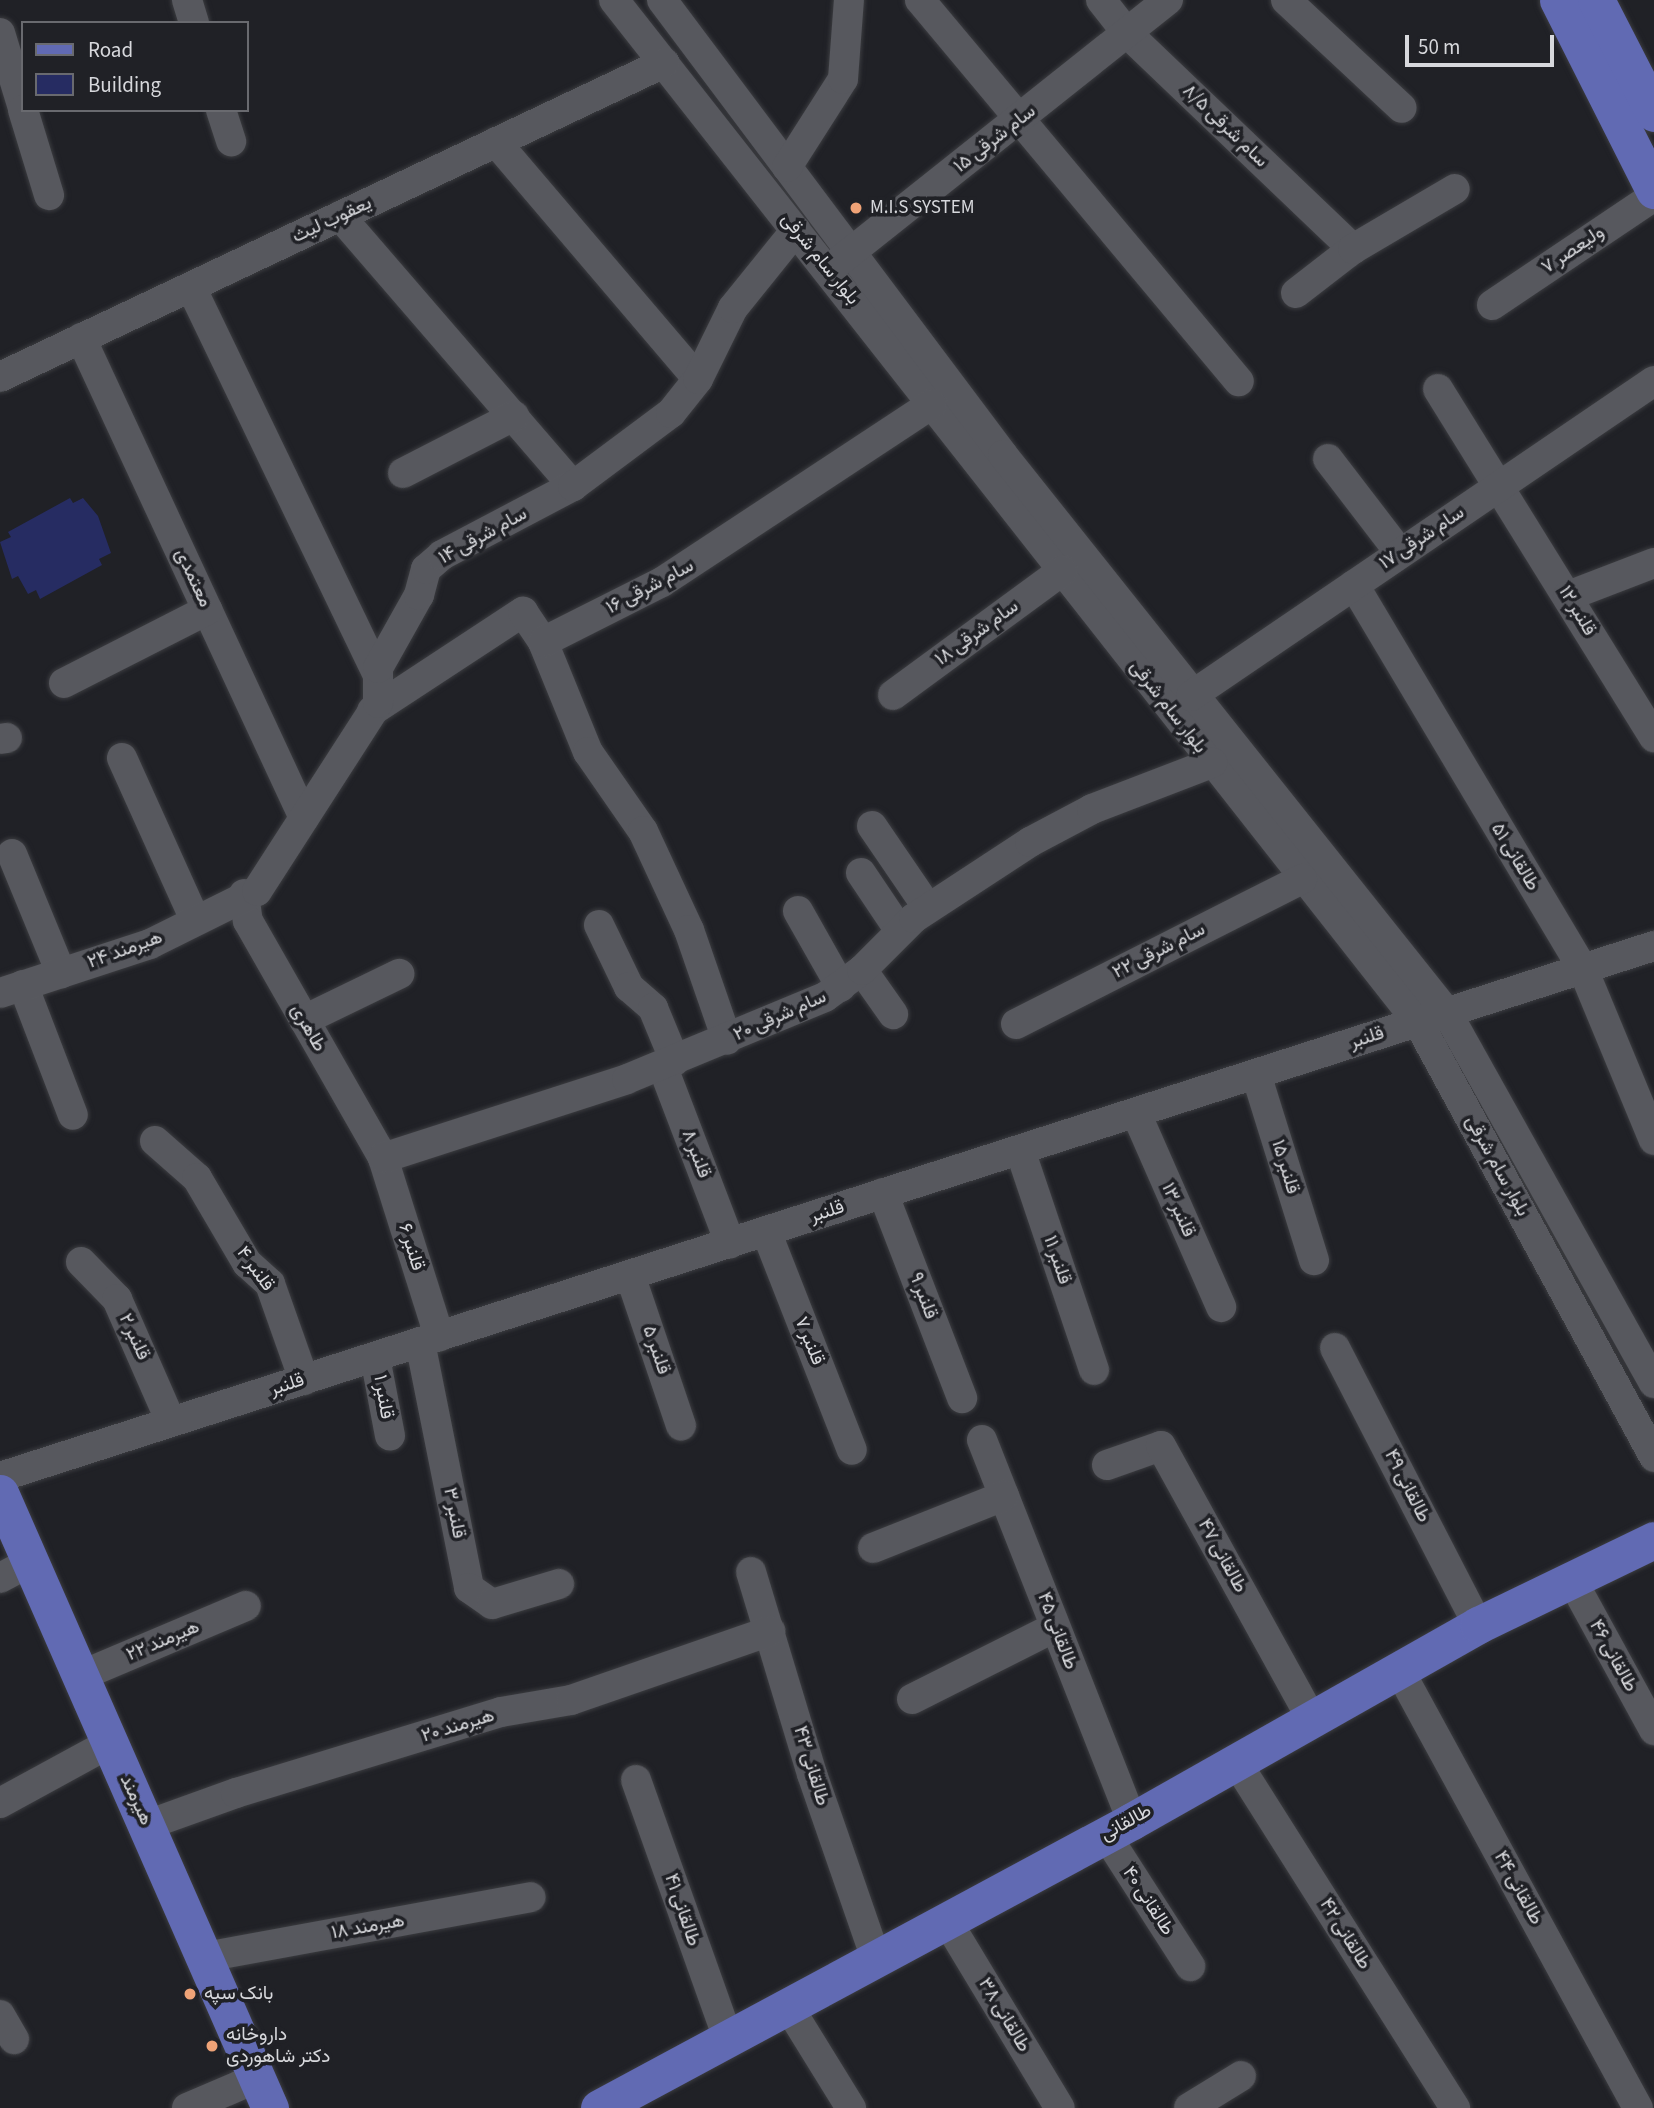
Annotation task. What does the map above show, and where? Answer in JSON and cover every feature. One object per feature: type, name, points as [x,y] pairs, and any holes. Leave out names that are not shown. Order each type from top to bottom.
[{"type":"main road","points":[[1558,0],[1654,193]]},
{"type":"main road","points":[[1601,2],[1654,113]]},
{"type":"main road","name":"هیرمند","points":[[0,1493],[15,1570],[80,1676],[263,2093]]},
{"type":"main road","name":"طالقانی","points":[[604,2107],[1119,1828],[1310,1716],[1398,1668],[1478,1625],[1573,1582],[1654,1540]]},
{"type":"street","points":[[187,0],[193,21]]},
{"type":"street","name":"بلوار سام شرقی","points":[[614,0],[796,230],[840,261],[1447,1013],[1654,1383]]},
{"type":"street","name":"بلوار سام شرقی","points":[[662,0],[787,167],[840,261],[932,404],[1302,879],[1418,1022],[1654,1458]]},
{"type":"street","points":[[787,167],[843,79],[849,0]]},
{"type":"street","points":[[920,0],[1239,381]]},
{"type":"street","name":"سام شرقی ۸/۵","points":[[1101,0],[1127,33],[1353,249]]},
{"type":"street","name":"سام شرقی ۱۵","points":[[840,261],[1168,0]]},
{"type":"street","points":[[1286,0],[1402,108]]},
{"type":"street","points":[[0,33],[21,102]]},
{"type":"street","name":"یعقوب لیث","points":[[0,377],[664,64]]},
{"type":"street","points":[[24,112],[49,195]]},
{"type":"street","points":[[222,112],[231,141]]},
{"type":"street","points":[[496,142],[698,379]]},
{"type":"street","points":[[1296,293],[1353,249],[1455,189]]},
{"type":"street","name":"ولیعصر ۷","points":[[1492,305],[1654,193]]},
{"type":"street","points":[[340,216],[573,486]]},
{"type":"street","name":"سام شرقی ۱۴","points":[[244,894],[257,891],[372,711],[377,675],[426,569],[442,555],[573,486],[671,413],[698,379],[733,308],[796,230]]},
{"type":"street","points":[[191,287],[377,675]]},
{"type":"street","name":"معتمدی","points":[[81,338],[304,818]]},
{"type":"street","name":"سام شرقی ۱۷","points":[[1191,696],[1654,381]]},
{"type":"street","name":"قلنبر ۱۲","points":[[1438,389],[1654,737]]},
{"type":"street","name":"سام شرقی ۱۶","points":[[543,642],[706,557],[932,404]]},
{"type":"street","points":[[403,473],[514,416]]},
{"type":"street","points":[[1328,459],[1401,554]]},
{"type":"street","points":[[1568,596],[1654,564]]},
{"type":"street","name":"سام شرقی ۱۸","points":[[893,695],[1062,571]]},
{"type":"street","name":"طالقانی ۵۱","points":[[1353,585],[1583,970],[1654,1140]]},
{"type":"street","points":[[64,683],[207,610]]},
{"type":"street","points":[[372,711],[523,612],[543,642],[588,752],[643,831],[727,1040]]},
{"type":"street","points":[[122,758],[195,920]]},
{"type":"street","name":"سام شرقی ۲۰","points":[[383,1158],[668,1063],[727,1040],[852,979],[900,931],[928,908],[1063,823],[1212,763]]},
{"type":"street","points":[[872,826],[928,908]]},
{"type":"street","points":[[12,854],[61,973]]},
{"type":"street","points":[[861,873],[900,931]]},
{"type":"street","name":"سام شرقی ۲۲","points":[[1016,1024],[1302,879]]},
{"type":"street","name":"هیرمند ۲۴","points":[[11,989],[150,944],[244,894]]},
{"type":"street","name":"طاهری","points":[[244,894],[247,921],[383,1158]]},
{"type":"street","points":[[798,911],[852,979],[893,1014]]},
{"type":"street","name":"قلنبر ۸","points":[[600,925],[629,987],[653,1008],[668,1063],[730,1243]]},
{"type":"street","name":"قلنبر","points":[[0,1477],[1654,946]]},
{"type":"street","points":[[304,1020],[399,974]]},
{"type":"street","points":[[11,989],[73,1115]]},
{"type":"street","name":"قلنبر ۱۵","points":[[1256,1074],[1314,1260]]},
{"type":"street","name":"قلنبر ۱۳","points":[[1136,1112],[1221,1307]]},
{"type":"street","name":"قلنبر ۴","points":[[155,1141],[197,1178],[247,1263],[270,1284],[304,1380]]},
{"type":"street","name":"قلنبر ۱۱","points":[[1020,1150],[1094,1370]]},
{"type":"street","name":"قلنبر ۶","points":[[383,1158],[429,1339]]},
{"type":"street","name":"قلنبر ۹","points":[[883,1194],[962,1398]]},
{"type":"street","name":"قلنبر ۷","points":[[766,1231],[852,1450]]},
{"type":"street","name":"قلنبر ۲","points":[[81,1262],[117,1299],[171,1422]]},
{"type":"street","name":"قلنبر ۵","points":[[630,1275],[681,1426]]},
{"type":"street","name":"قلنبر ۳","points":[[429,1339],[469,1588],[492,1604],[559,1584]]},
{"type":"street","name":"طالقانی ۴۹","points":[[1335,1348],[1478,1625]]},
{"type":"street","name":"قلنبر ۱","points":[[375,1357],[390,1436]]},
{"type":"street","name":"طالقانی ۴۵","points":[[982,1440],[1055,1627],[1119,1828]]},
{"type":"street","name":"طالقانی ۴۷","points":[[1107,1465],[1161,1446],[1310,1716]]},
{"type":"street","points":[[873,1548],[1004,1496]]},
{"type":"street","name":"طالقانی ۴۳","points":[[751,1572],[812,1774],[876,1959]]},
{"type":"street","name":"طالقانی ۴۶","points":[[1573,1582],[1654,1730]]},
{"type":"street","name":"هیرمند ۲۲","points":[[80,1676],[246,1606]]},
{"type":"street","points":[[912,1699],[1055,1627]]},
{"type":"street","name":"هیرمند ۲۰","points":[[147,1825],[236,1793],[501,1712],[571,1700],[770,1631]]},
{"type":"street","name":"طالقانی ۴۴","points":[[1398,1668],[1638,2108]]},
{"type":"street","points":[[0,1802],[110,1743]]},
{"type":"street","name":"طالقانی ۴۲","points":[[1235,1760],[1455,2108]]},
{"type":"street","name":"طالقانی ۴۱","points":[[636,1780],[727,2039]]},
{"type":"street","name":"طالقانی ۴۰","points":[[1119,1828],[1190,1966]]},
{"type":"street","name":"هیرمند ۱۸","points":[[205,1957],[531,1897]]},
{"type":"street","name":"طالقانی ۳۸","points":[[947,1921],[1060,2108]]},
{"type":"street","points":[[788,2006],[850,2108]]},
{"type":"street","points":[[1189,2108],[1241,2076]]},
{"type":"street","points":[[187,2108],[263,2093]]},
{"type":"building","points":[[70,498],[73,503],[83,498],[98,516],[111,553],[99,559],[102,565],[40,599],[36,590],[28,594],[18,576],[12,579],[0,542],[11,537],[8,532]]},
{"type":"place","name":"M.I.S SYSTEM","points":[[856,208]]},
{"type":"place","name":"بانک سپه","points":[[190,1994]]},
{"type":"place","name":"داروخانه دکتر شاهوردی","points":[[212,2046]]}]
